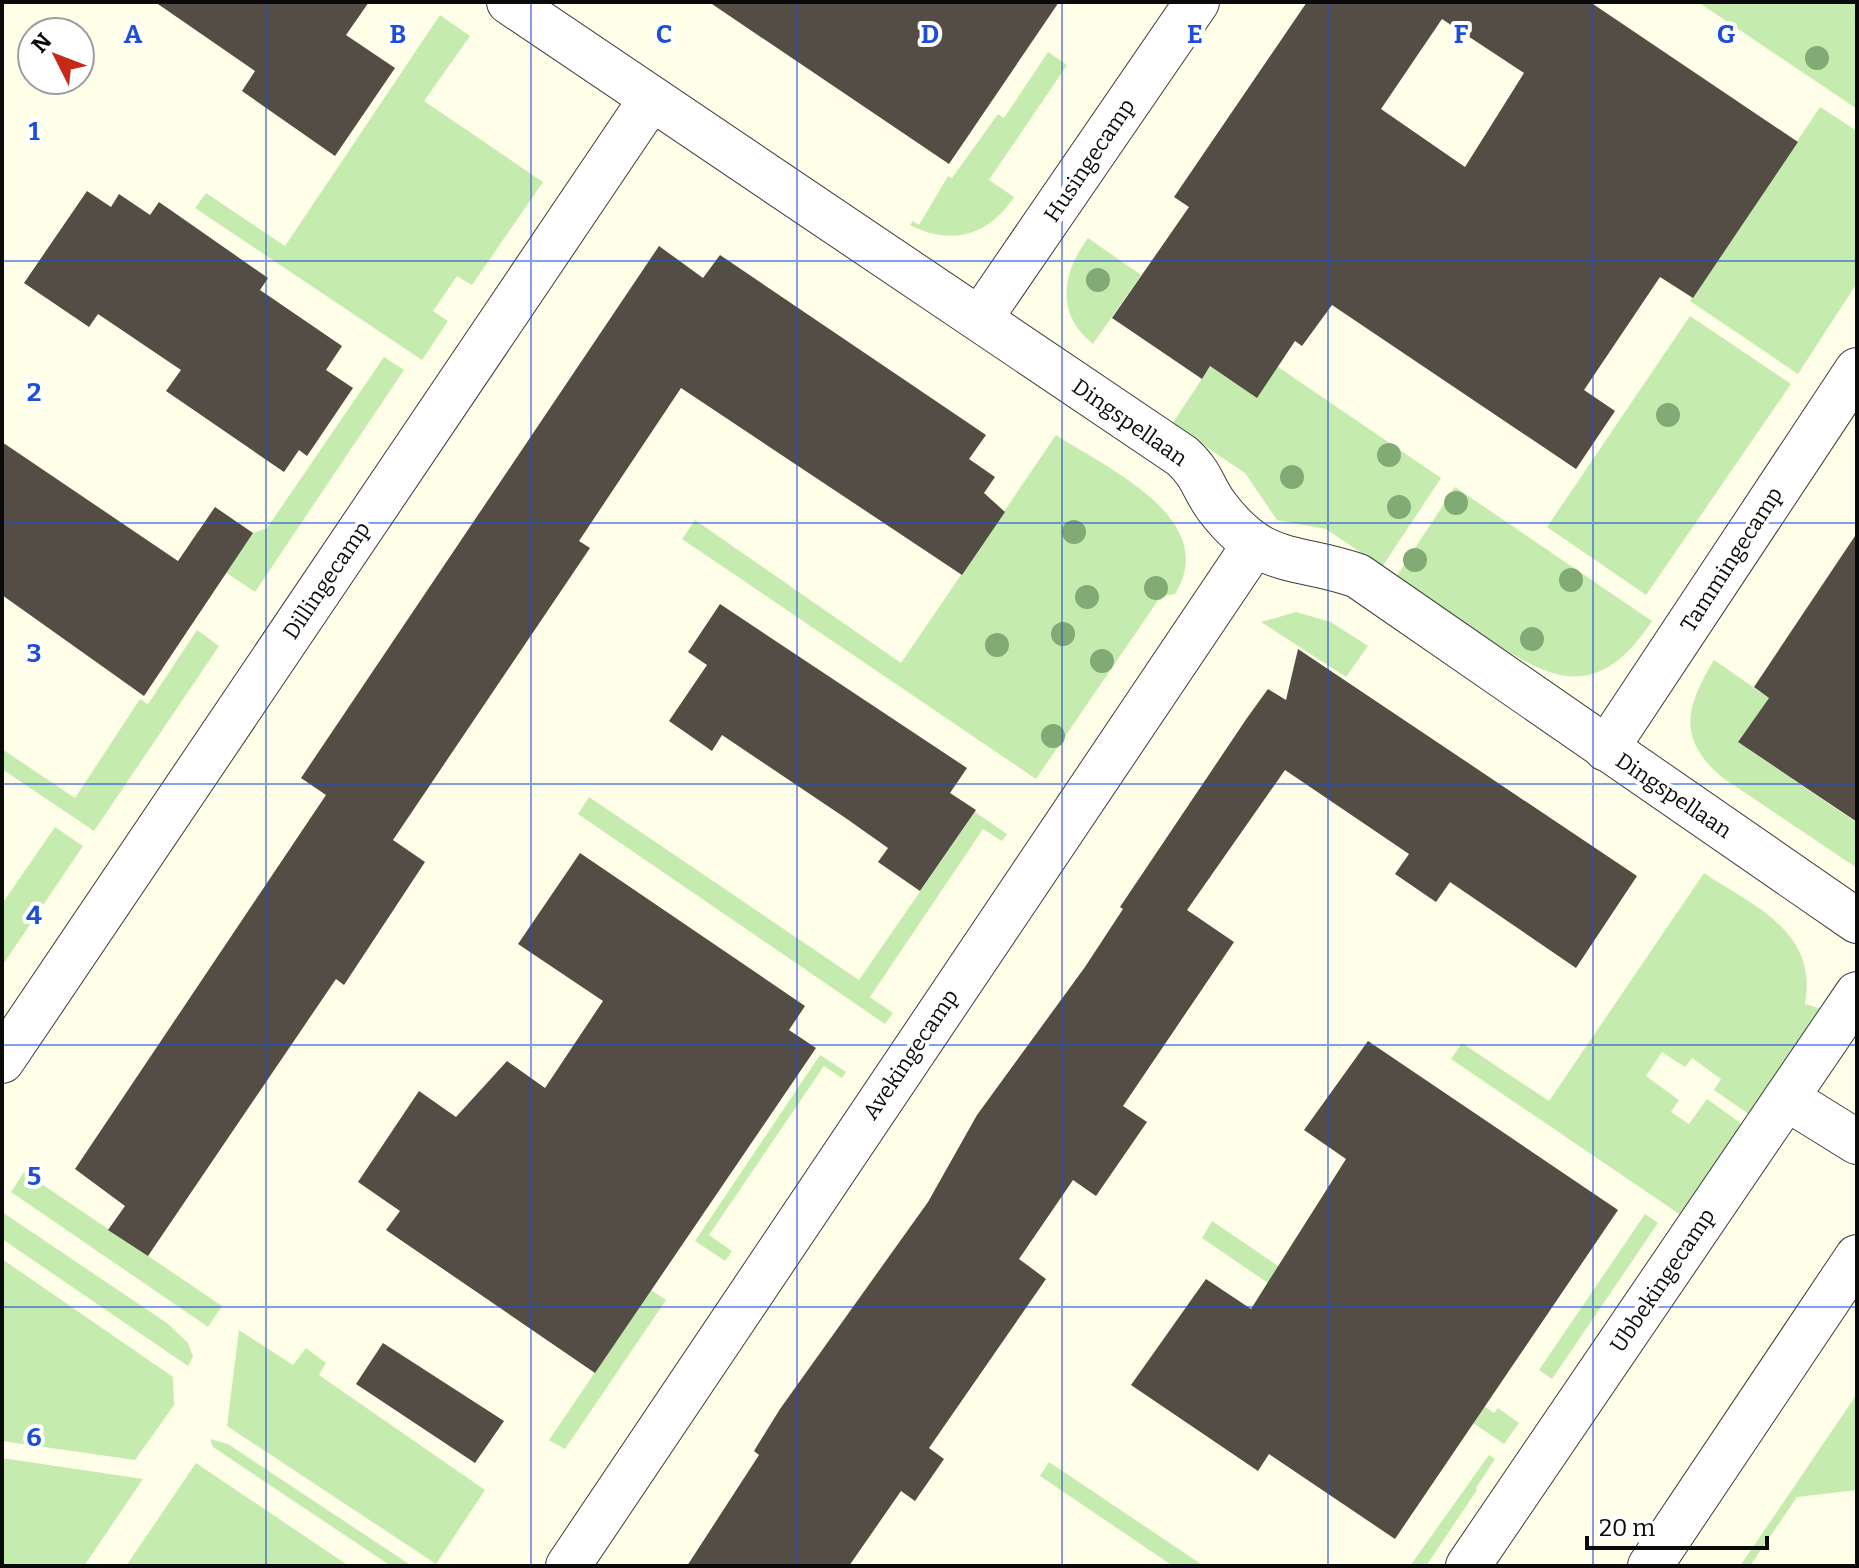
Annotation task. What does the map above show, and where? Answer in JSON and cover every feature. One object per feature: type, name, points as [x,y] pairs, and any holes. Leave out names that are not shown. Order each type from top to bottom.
[{"type":"street","name":"Dingspellaan","points":[[509,2],[981,317],[1182,456],[1199,471],[1215,505],[1254,545],[1279,558],[1358,576],[1857,921]]},
{"type":"street","name":"Husingecamp","points":[[981,317],[1197,2]]},
{"type":"street","name":"Dillingecamp","points":[[2,1061],[651,99]]},
{"type":"street","name":"Tammingecamp","points":[[1606,749],[1857,370]]},
{"type":"street","name":"Avekingecamp","points":[[568,1566],[1254,545]]},
{"type":"street","name":"Ubbekingecamp","points":[[1468,1566],[1857,994]]},
{"type":"street","points":[[1786,1098],[1857,1142]]},
{"type":"street","points":[[1650,1566],[1857,1257]]},
{"type":"green space","points":[[1698,2],[1857,2],[1857,109]]},
{"type":"green space","points":[[440,15],[470,36],[424,101],[543,182],[472,285],[457,276],[433,311],[448,321],[422,360],[195,208],[206,193],[285,246]]},
{"type":"green space","points":[[1048,52],[1067,65],[989,180],[1014,197],[1004,210],[981,229],[968,234],[940,235],[910,225],[913,221],[919,225],[948,176],[952,178],[998,114],[1004,118]]},
{"type":"green space","points":[[1820,107],[1857,131],[1857,283],[1798,374],[1690,301]]},
{"type":"green space","points":[[1088,238],[1141,275],[1093,344],[1073,320],[1066,293],[1072,265]]},
{"type":"green space","points":[[1690,316],[1791,384],[1646,595],[1547,527]]},
{"type":"green space","points":[[1231,335],[1441,478],[1382,567],[1326,529],[1277,520],[1245,473],[1172,424]]},
{"type":"green space","points":[[384,357],[404,370],[255,592],[188,547],[197,532],[235,559],[253,533],[267,528]]},
{"type":"green space","points":[[1056,435],[1152,498],[1171,519],[1183,542],[1185,567],[1175,594],[1161,596],[1036,779],[682,539],[695,520],[901,663]]},
{"type":"green space","points":[[1455,487],[1652,621],[1632,647],[1613,664],[1593,674],[1574,676],[1553,673],[1508,652],[1396,577]]},
{"type":"green space","points":[[1296,612],[1331,622],[1368,646],[1346,677],[1261,622]]},
{"type":"green space","points":[[197,630],[219,646],[94,831],[2,769],[2,749],[75,798],[140,699],[148,704]]},
{"type":"green space","points":[[1714,660],[1769,698],[1738,742],[1857,823],[1857,868],[1723,778],[1698,750],[1690,722],[1692,707]]},
{"type":"green space","points":[[589,797],[859,980],[975,812],[1007,834],[1002,841],[983,829],[870,997],[893,1013],[885,1024],[578,814]]},
{"type":"green space","points":[[55,827],[83,846],[2,966],[2,904]]},
{"type":"green space","points":[[1704,873],[1762,910],[1792,939],[1802,958],[1806,979],[1805,1004],[1821,1009],[1753,1117],[1714,1090],[1721,1079],[1692,1058],[1685,1067],[1662,1052],[1646,1076],[1679,1100],[1671,1112],[1689,1124],[1707,1099],[1746,1127],[1685,1218],[1451,1059],[1462,1043],[1549,1101]]},
{"type":"green space","points":[[820,1055],[846,1072],[842,1078],[824,1066],[709,1235],[732,1251],[725,1261],[695,1241]]},
{"type":"green space","points":[[24,1172],[222,1306],[208,1327],[11,1192]]},
{"type":"green space","points":[[2,1212],[167,1323],[188,1343],[193,1357],[188,1366],[2,1239]]},
{"type":"green space","points":[[1645,1214],[1658,1223],[1552,1379],[1539,1370]]},
{"type":"green space","points":[[1212,1221],[1494,1413],[1498,1408],[1519,1423],[1504,1444],[1202,1238]]},
{"type":"green space","points":[[2,1259],[173,1377],[174,1405],[135,1460],[2,1441]]},
{"type":"green space","points":[[651,1290],[666,1300],[565,1449],[549,1440]]},
{"type":"green space","points":[[239,1330],[293,1365],[306,1348],[326,1363],[319,1375],[485,1490],[436,1564],[227,1426]]},
{"type":"green space","points":[[1857,1394],[1857,1490],[1797,1497],[1750,1566],[1740,1566]]},
{"type":"green space","points":[[210,1439],[228,1444],[412,1566],[391,1566],[213,1447]]},
{"type":"green space","points":[[1489,1455],[1495,1459],[1426,1566],[1410,1566]]},
{"type":"green space","points":[[2,1458],[143,1479],[84,1566],[2,1566]]},
{"type":"green space","points":[[1049,1462],[1204,1566],[1173,1566],[1040,1476]]},
{"type":"green space","points":[[196,1463],[349,1566],[126,1566]]},
{"type":"building","points":[[155,2],[369,2],[346,35],[395,68],[335,156],[242,91],[255,71]]},
{"type":"building","points":[[709,2],[1059,2],[949,164]]},
{"type":"building","points":[[1307,2],[1590,2],[1798,142],[1693,298],[1660,277],[1584,390],[1615,411],[1576,469],[1332,305],[1302,346],[1295,341],[1257,398],[1210,366],[1202,379],[1112,318],[1189,207],[1174,197]],"holes":[[[1442,19],[1524,73],[1465,167],[1381,109]]]},
{"type":"building","points":[[87,191],[111,207],[119,194],[150,215],[159,202],[268,278],[260,290],[342,346],[326,370],[353,388],[307,456],[299,450],[284,472],[166,391],[181,370],[98,314],[89,327],[24,283]]},
{"type":"building","points":[[659,246],[703,278],[720,255],[986,435],[969,459],[995,477],[984,493],[1005,512],[962,575],[681,388],[579,541],[590,548],[393,840],[425,862],[344,985],[336,979],[148,1256],[108,1230],[125,1206],[75,1169],[326,795],[301,778]]},
{"type":"building","points":[[2,442],[178,561],[215,507],[253,533],[144,696],[2,595]]},
{"type":"building","points":[[1857,533],[1857,822],[1738,742],[1769,698],[1754,687]]},
{"type":"building","points":[[720,604],[967,768],[950,793],[976,810],[920,891],[878,862],[888,848],[847,819],[722,735],[712,751],[669,721],[707,665],[688,652]]},
{"type":"building","points":[[1298,649],[1637,876],[1576,968],[1450,882],[1436,902],[1395,874],[1409,854],[1285,770],[1187,910],[1234,942],[1123,1106],[1147,1122],[1096,1196],[1073,1180],[1019,1259],[1046,1279],[929,1448],[944,1459],[915,1501],[901,1491],[849,1566],[687,1566],[759,1455],[754,1451],[780,1409],[928,1202],[977,1115],[1085,967],[1123,909],[1120,907],[1247,718],[1268,689],[1286,700]]},
{"type":"building","points":[[580,853],[805,1006],[789,1030],[816,1048],[595,1373],[386,1230],[400,1211],[358,1182],[419,1091],[456,1117],[507,1061],[545,1088],[603,1001],[518,944]]},
{"type":"building","points":[[1368,1041],[1618,1210],[1395,1539],[1269,1454],[1258,1471],[1131,1385],[1206,1279],[1251,1309],[1346,1159],[1304,1130]]},
{"type":"building","points":[[383,1343],[504,1421],[475,1463],[356,1384]]}]
